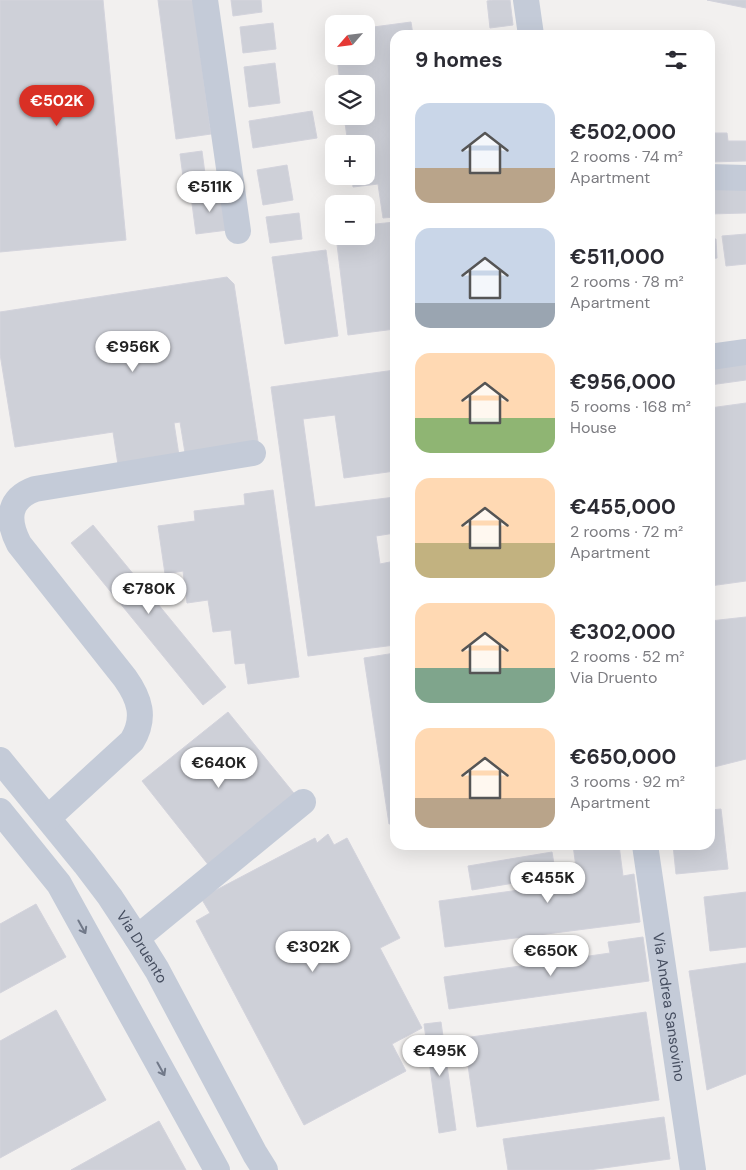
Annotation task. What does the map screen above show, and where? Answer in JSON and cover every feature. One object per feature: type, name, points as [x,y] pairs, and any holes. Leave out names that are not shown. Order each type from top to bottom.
[{"type":"street","points":[[205,0],[238,231]]},
{"type":"street","points":[[526,0],[530,30]]},
{"type":"street","points":[[715,177],[746,178]]},
{"type":"street","points":[[715,356],[746,352]]},
{"type":"street","points":[[48,818],[132,741],[136,735],[141,715],[140,706],[128,682],[19,544],[13,532],[11,520],[15,504],[21,495],[35,489],[253,453]]},
{"type":"street","name":"Via Druento","points":[[0,760],[85,864],[137,938],[157,970],[260,1165]]},
{"type":"street","points":[[137,938],[303,802]]},
{"type":"street","points":[[0,811],[58,884],[217,1170]]},
{"type":"street","name":"Via Andrea Sansovino","points":[[645,850],[693,1170]]},
{"type":"street","points":[[58,884],[85,864]]},
{"type":"building","points":[[0,0],[103,0],[126,240],[0,252]]},
{"type":"building","points":[[158,0],[193,0],[211,134],[176,139]]},
{"type":"building","points":[[231,0],[261,0],[262,12],[233,16]]},
{"type":"building","points":[[510,0],[513,25],[490,28],[487,1]]},
{"type":"building","points":[[707,0],[746,0],[746,8]]},
{"type":"building","points":[[411,22],[412,30],[390,30],[390,217],[383,218],[378,184],[375,184],[375,135],[347,135],[345,125],[375,125],[375,75],[339,75],[338,65],[375,65],[375,27]]},
{"type":"building","points":[[273,23],[276,49],[243,53],[240,27]]},
{"type":"building","points":[[275,63],[280,103],[249,107],[244,67]]},
{"type":"building","points":[[312,111],[317,138],[253,148],[249,121]]},
{"type":"building","points":[[715,133],[727,133],[728,141],[746,141],[746,161],[715,162]]},
{"type":"building","points":[[202,151],[206,181],[184,184],[180,154]]},
{"type":"building","points":[[287,165],[293,200],[263,205],[257,170]]},
{"type":"building","points":[[715,184],[746,184],[746,213],[715,214]]},
{"type":"building","points":[[353,185],[370,185],[353,187]]},
{"type":"building","points":[[223,192],[228,230],[196,234],[191,196]]},
{"type":"building","points":[[299,213],[302,239],[270,243],[266,217]]},
{"type":"building","points":[[390,223],[390,330],[348,335],[337,245],[375,245],[375,224]]},
{"type":"building","points":[[746,234],[746,264],[726,266],[722,236]]},
{"type":"building","points":[[715,239],[716,239],[717,258],[715,258]]},
{"type":"building","points":[[326,250],[338,336],[285,344],[272,257]]},
{"type":"building","points":[[227,277],[234,284],[259,448],[186,459],[180,422],[174,423],[180,462],[119,471],[113,432],[15,447],[0,354],[0,312]]},
{"type":"building","points":[[746,361],[746,380],[715,384],[715,365]]},
{"type":"building","points":[[390,371],[390,472],[344,478],[335,415],[303,419],[315,507],[390,498],[390,534],[376,536],[380,564],[390,562],[390,646],[308,656],[271,387]]},
{"type":"building","points":[[746,403],[746,581],[715,585],[715,407]]},
{"type":"building","points":[[273,490],[299,677],[248,684],[245,663],[235,664],[231,630],[213,632],[208,600],[187,603],[183,571],[165,574],[158,526],[195,521],[194,511],[245,505],[244,494]]},
{"type":"building","points":[[93,525],[226,687],[203,705],[71,543]]},
{"type":"building","points":[[746,617],[746,759],[715,767],[715,620]]},
{"type":"building","points":[[390,654],[389,824],[364,658]]},
{"type":"building","points":[[228,712],[297,797],[210,867],[142,781]]},
{"type":"building","points":[[721,809],[728,869],[676,874],[674,850],[715,850],[715,810]]},
{"type":"building","points":[[328,834],[334,845],[347,838],[400,938],[380,948],[422,1028],[392,1044],[406,1071],[304,1125],[196,921],[210,913],[201,898],[315,838],[317,843]]},
{"type":"building","points":[[574,850],[620,850],[623,876],[634,874],[640,922],[445,947],[439,901],[578,882]]},
{"type":"building","points":[[552,852],[556,876],[472,890],[468,866]]},
{"type":"building","points":[[746,892],[746,947],[710,951],[704,897]]},
{"type":"building","points":[[36,904],[66,957],[0,993],[0,924]]},
{"type":"building","points":[[643,937],[649,981],[449,1009],[444,977],[610,953],[608,942]]},
{"type":"building","points":[[746,963],[746,1074],[707,1090],[689,971]]},
{"type":"building","points":[[56,1010],[106,1100],[0,1158],[0,1041]]},
{"type":"building","points":[[646,1012],[659,1100],[477,1127],[464,1038]]},
{"type":"building","points":[[441,1022],[456,1130],[439,1133],[424,1024]]},
{"type":"building","points":[[664,1117],[670,1159],[589,1170],[508,1170],[503,1139]]},
{"type":"building","points":[[159,1121],[186,1170],[71,1170]]}]
